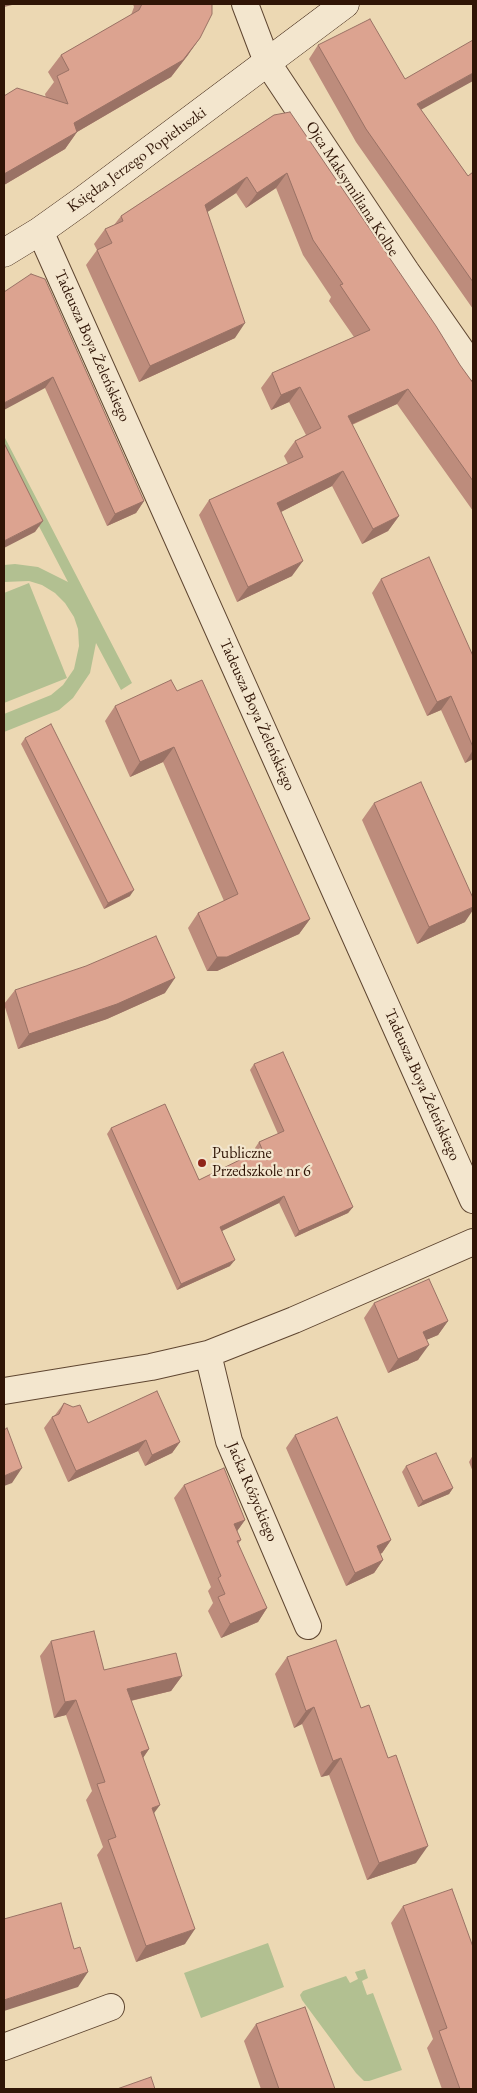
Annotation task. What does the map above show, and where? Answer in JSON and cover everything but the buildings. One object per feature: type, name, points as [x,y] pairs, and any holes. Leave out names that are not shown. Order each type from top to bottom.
[{"type":"street","name":"Ojca Maksymiliana Kolbe","points":[[245,4],[267,62],[406,271],[473,367]]},
{"type":"street","name":"Księdza Jerzego Popiełuszki","points":[[4,253],[40,231],[208,108],[345,4]]},
{"type":"street","name":"Tadeusza Boya Żeleńskiego","points":[[40,231],[473,1200]]},
{"type":"street","points":[[4,1391],[151,1367],[208,1354],[294,1320],[473,1242]]},
{"type":"street","name":"Jacka Różyckiego","points":[[208,1354],[229,1441],[308,1626]]},
{"type":"street","points":[[4,2047],[111,2008]]},
{"type":"green space","points":[[4,436],[132,683],[121,690],[96,643],[90,673],[73,698],[59,710],[4,732],[4,714],[51,695],[63,685],[74,669],[79,646],[78,629],[74,617],[65,603],[55,593],[42,585],[29,581],[4,582],[4,565],[15,564],[38,567],[68,582],[4,459]]},
{"type":"green space","points":[[29,583],[67,678],[4,703],[4,593]]},
{"type":"green space","points":[[268,1943],[284,1987],[201,2018],[184,1973]]},
{"type":"green space","points":[[365,1969],[368,1978],[362,1981],[367,1995],[373,1993],[402,2070],[369,2081],[364,2081],[356,2073],[300,1995],[303,1991],[346,1976],[350,1983],[358,1979],[355,1972]]},
{"type":"place","name":"Publiczne Przedszkole nr 6","points":[[202,1163]]}]
